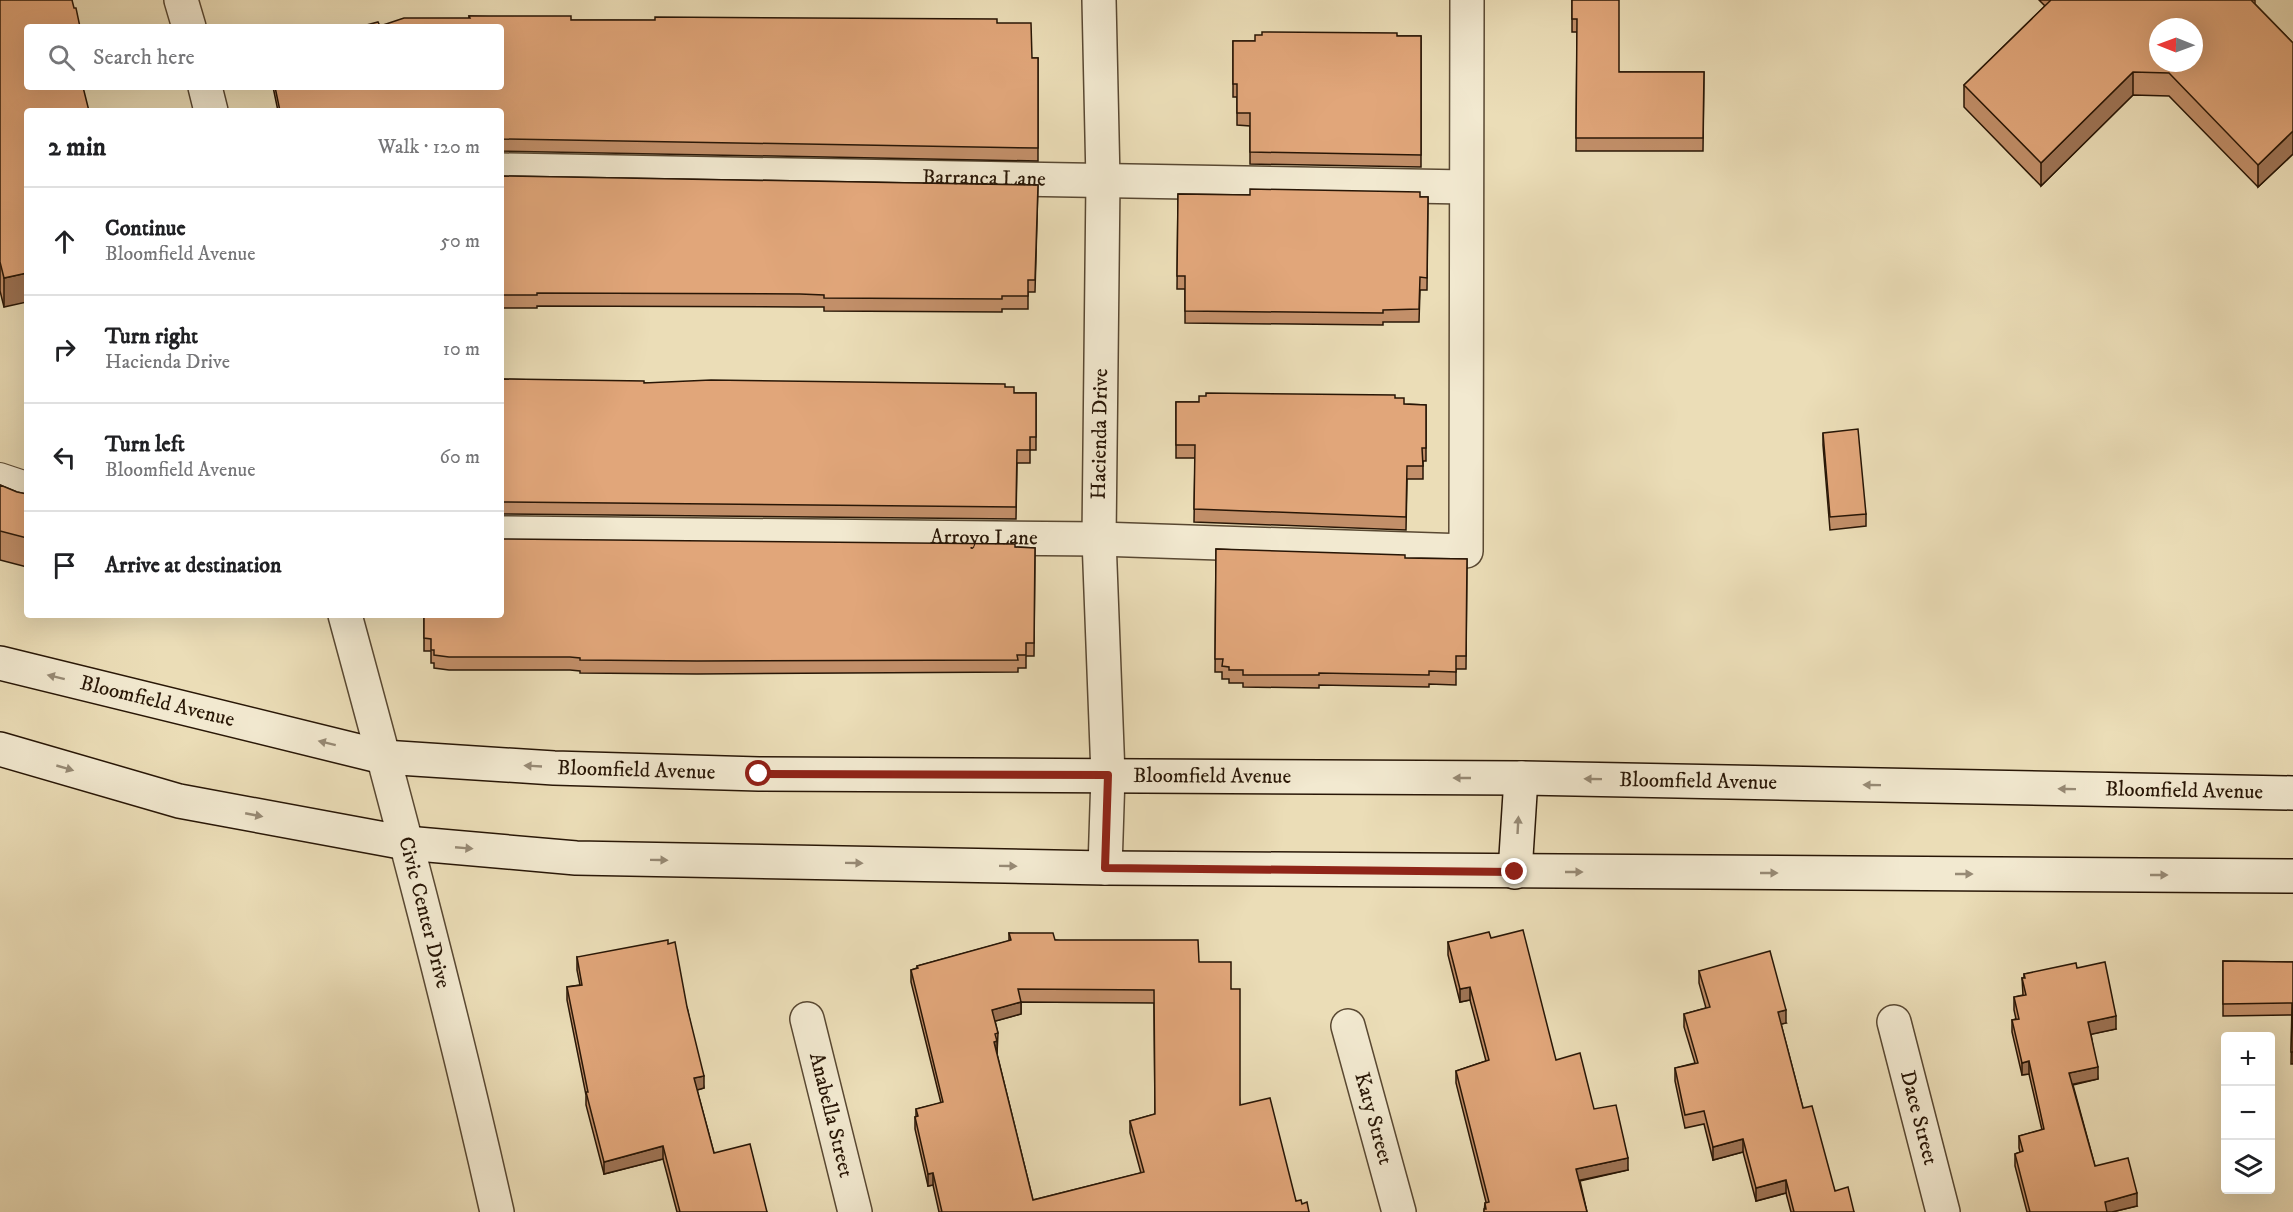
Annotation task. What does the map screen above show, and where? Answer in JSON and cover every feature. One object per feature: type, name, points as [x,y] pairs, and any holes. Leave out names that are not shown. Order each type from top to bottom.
[{"type":"main road","points":[[181,0],[188,24]]},
{"type":"main road","name":"Hacienda Drive","points":[[1099,0],[1103,182],[1099,538],[1108,775],[1105,868]]},
{"type":"main road","points":[[1466,187],[1467,0]]},
{"type":"main road","points":[[206,90],[210,108]]},
{"type":"main road","name":"Barranca Lane","points":[[504,170],[1466,187]]},
{"type":"main road","name":"Arroyo Lane","points":[[504,533],[1099,538],[1466,551],[1466,187]]},
{"type":"main road","name":"Civic Center Drive","points":[[346,618],[406,843],[497,1212]]},
{"type":"main road","name":"Bloomfield Avenue","points":[[0,663],[383,757],[554,768],[759,774],[1521,778],[2293,793]]},
{"type":"main road","points":[[0,749],[179,801],[406,843],[576,858],[1105,868],[2293,876]]},
{"type":"main road","points":[[1515,872],[1521,778]]},
{"type":"main road","name":"Anabella Street","points":[[807,1019],[855,1212]]},
{"type":"main road","name":"Dace Street","points":[[1894,1023],[1943,1212]]},
{"type":"main road","name":"Katy Street","points":[[1348,1026],[1399,1212]]},
{"type":"lane","points":[[0,476],[24,484]]},
{"type":"building","points":[[0,0],[72,0],[79,24],[24,24],[24,90],[84,90],[88,108],[24,108],[24,274],[4,278],[0,262]]},
{"type":"building","points":[[1572,0],[1619,0],[1619,72],[1704,72],[1703,138],[1576,138],[1577,19],[1572,19]]},
{"type":"building","points":[[2051,0],[2251,0],[2293,43],[2293,131],[2258,165],[2169,73],[2133,72],[2041,163],[1964,85]]},
{"type":"building","points":[[469,16],[571,16],[571,20],[655,20],[655,17],[997,19],[997,23],[1031,23],[1032,58],[1038,58],[1038,148],[504,139],[504,108],[279,108],[276,90],[504,90],[504,24],[386,24],[404,18],[470,18]]},
{"type":"building","points":[[1262,32],[1397,33],[1397,36],[1421,36],[1421,155],[1250,152],[1250,113],[1237,113],[1237,84],[1233,84],[1233,41],[1255,41],[1255,35],[1262,35]]},
{"type":"building","points":[[504,176],[1038,185],[1035,280],[1028,280],[1028,296],[1002,296],[1002,299],[824,298],[824,295],[800,294],[537,293],[537,295],[504,295]]},
{"type":"building","points":[[1250,189],[1420,192],[1420,197],[1428,197],[1427,278],[1420,277],[1419,309],[1383,310],[1383,313],[1185,311],[1185,276],[1177,276],[1178,194],[1250,195]]},
{"type":"building","points":[[504,379],[644,381],[644,383],[711,380],[1005,384],[1005,387],[1014,387],[1014,393],[1036,393],[1036,437],[1030,437],[1030,450],[1017,450],[1016,507],[504,502]]},
{"type":"building","points":[[1206,393],[1395,395],[1395,398],[1404,398],[1404,404],[1426,405],[1426,448],[1422,448],[1423,466],[1407,466],[1406,517],[1194,509],[1195,445],[1176,445],[1176,402],[1199,402],[1199,396],[1206,396]]},
{"type":"building","points":[[1858,429],[1866,514],[1830,517],[1823,433]]},
{"type":"building","points":[[0,485],[24,493],[24,537],[0,531]]},
{"type":"building","points":[[504,539],[1015,544],[1015,547],[1035,548],[1034,643],[1026,643],[1026,655],[1017,655],[1018,660],[697,661],[580,660],[580,658],[570,657],[449,657],[434,655],[434,650],[431,650],[431,639],[424,638],[424,618],[504,618]]},
{"type":"building","points":[[1216,549],[1467,559],[1466,656],[1456,656],[1456,672],[1429,671],[1429,675],[1319,673],[1319,675],[1243,675],[1243,670],[1229,670],[1229,667],[1222,666],[1223,659],[1215,659]]},
{"type":"building","points":[[1523,930],[1556,1060],[1580,1053],[1594,1109],[1616,1105],[1628,1158],[1576,1169],[1587,1212],[1484,1212],[1485,1203],[1489,1202],[1456,1071],[1489,1060],[1470,987],[1460,989],[1448,942],[1489,932],[1491,938]]},
{"type":"building","points":[[1009,933],[1053,933],[1055,940],[1198,940],[1199,962],[1231,962],[1231,989],[1240,989],[1240,1105],[1270,1098],[1296,1201],[1301,1200],[1302,1204],[1307,1202],[1309,1212],[942,1212],[933,1173],[928,1174],[915,1117],[918,1116],[916,1109],[943,1102],[911,970],[918,968],[917,966],[1011,940]],"holes":[[[1018,989],[1154,990],[1155,1114],[1130,1121],[1144,1172],[1033,1200],[994,1042],[997,1041],[995,1034],[998,1033],[992,1010],[1021,1002]]]},
{"type":"building","points":[[668,940],[668,944],[675,942],[687,1007],[704,1076],[694,1078],[714,1153],[750,1144],[767,1212],[680,1212],[663,1146],[604,1162],[586,1092],[588,1092],[567,987],[582,985],[577,957]]},
{"type":"building","points":[[1770,951],[1786,1010],[1778,1012],[1803,1108],[1812,1106],[1835,1191],[1848,1187],[1854,1212],[1794,1212],[1786,1180],[1756,1188],[1743,1139],[1713,1147],[1704,1111],[1685,1115],[1675,1068],[1698,1063],[1684,1014],[1710,1007],[1699,971]]},
{"type":"building","points":[[2223,961],[2293,962],[2293,1052],[2291,1052],[2292,1003],[2223,1004]]},
{"type":"building","points":[[2105,962],[2116,1016],[2088,1022],[2098,1067],[2069,1073],[2095,1166],[2128,1158],[2137,1193],[2105,1202],[2107,1212],[2030,1212],[2015,1154],[2023,1151],[2019,1136],[2044,1129],[2029,1061],[2022,1063],[2012,1020],[2019,1019],[2014,997],[2026,995],[2022,978],[2025,978],[2024,974],[2076,963],[2077,968]]},
{"type":"route","points":[[759,774],[1108,775],[1105,868],[1515,872]]}]
